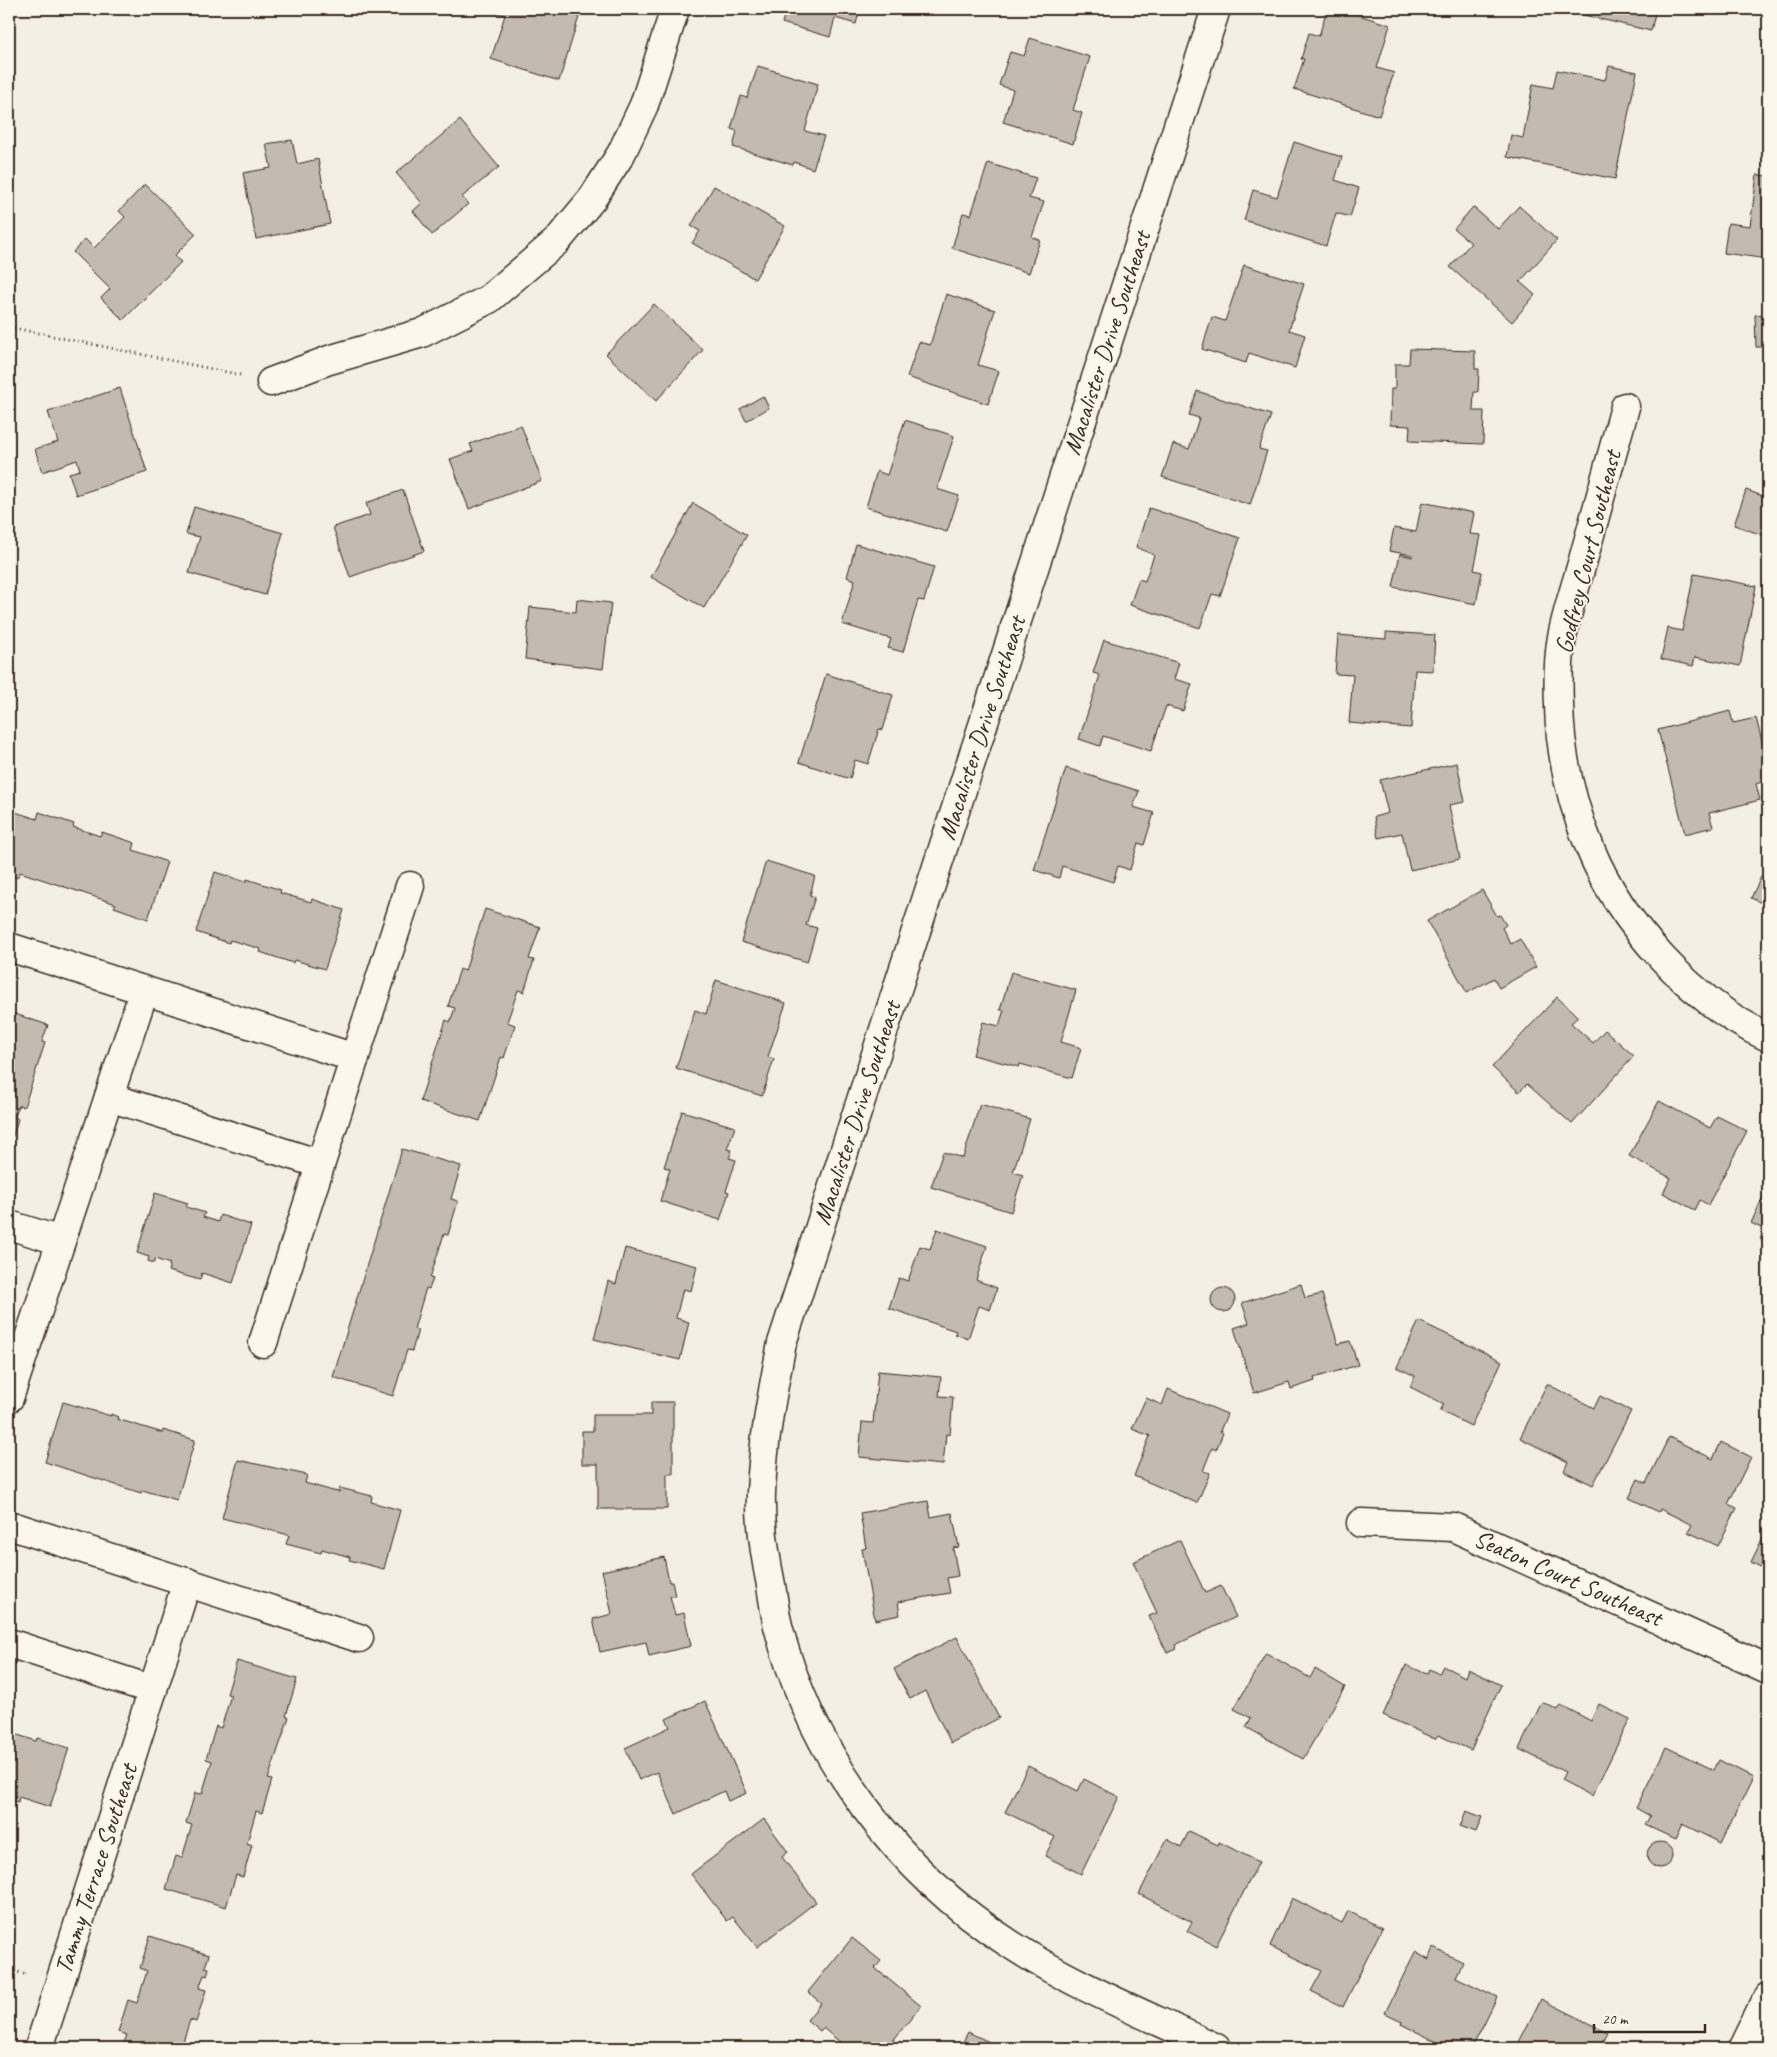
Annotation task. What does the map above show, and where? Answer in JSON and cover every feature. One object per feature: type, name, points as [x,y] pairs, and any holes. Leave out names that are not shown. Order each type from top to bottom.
[{"type":"street","points":[[271,382],[329,360],[422,332],[490,299],[558,241],[592,199],[621,154],[644,105],[675,9]]},
{"type":"street","name":"Macalister Drive Southeast","points":[[1216,9],[782,1343],[765,1429],[761,1496],[766,1560],[778,1626],[797,1686],[822,1742],[853,1792],[891,1840],[929,1880],[1008,1943],[1048,1967],[1216,2048]]},
{"type":"street","name":"Godfrey Court Southeast","points":[[1625,407],[1562,637],[1558,677],[1560,735],[1570,790],[1590,849],[1618,902],[1654,950],[1697,992],[1746,1026],[1768,1036]]},
{"type":"street","points":[[264,1343],[410,886]]},
{"type":"street","points":[[9,948],[354,1058]]},
{"type":"street","points":[[9,1398],[144,991]]},
{"type":"street","points":[[109,1096],[320,1164]]},
{"type":"street","points":[[9,1225],[61,1241]]},
{"type":"street","name":"Seaton Court Southeast","points":[[1360,1523],[1454,1527],[1768,1669]]},
{"type":"street","points":[[9,1526],[359,1638]]},
{"type":"street","name":"Tammy Terrace Southeast","points":[[39,2048],[187,1582]]},
{"type":"street","points":[[9,1643],[153,1690]]},
{"type":"street","points":[[1742,2048],[1768,1997]]},
{"type":"path","points":[[9,327],[271,382]]},
{"type":"building","points":[[483,9],[574,9],[572,14],[579,17],[559,81],[491,59],[505,15]]},
{"type":"building","points":[[786,9],[860,9],[856,24],[835,18],[830,37],[782,23]]},
{"type":"building","points":[[1327,9],[1340,9],[1390,25],[1377,68],[1394,73],[1379,116],[1294,89],[1304,59],[1301,59],[1309,33],[1319,36]]},
{"type":"building","points":[[1432,9],[1448,9],[1446,14]]},
{"type":"building","points":[[1558,9],[1656,9],[1651,31]]},
{"type":"building","points":[[1030,38],[1090,57],[1073,110],[1082,113],[1073,144],[1003,122],[1013,90],[999,85],[1010,52],[1024,56]]},
{"type":"building","points":[[758,66],[818,84],[805,131],[824,136],[813,169],[794,162],[793,165],[733,147],[737,131],[731,129],[741,96],[747,98]]},
{"type":"building","points":[[1609,66],[1637,72],[1615,179],[1507,157],[1511,135],[1523,138],[1533,84],[1553,88],[1557,70],[1605,80]]},
{"type":"building","points":[[460,120],[499,167],[462,197],[468,204],[432,235],[413,211],[422,203],[396,173]]},
{"type":"building","points":[[292,140],[297,164],[318,159],[330,224],[256,239],[243,173],[271,168],[266,144]]},
{"type":"building","points":[[1294,142],[1342,157],[1335,180],[1359,188],[1350,217],[1336,213],[1326,246],[1244,220],[1253,190],[1277,197]]},
{"type":"building","points":[[988,163],[1036,178],[1029,198],[1044,202],[1032,237],[1040,240],[1029,273],[952,248],[963,213],[971,215]]},
{"type":"building","points":[[1757,175],[1768,176],[1768,259],[1724,253],[1728,223],[1750,226]]},
{"type":"building","points":[[145,184],[196,234],[174,256],[181,262],[123,320],[101,298],[110,289],[73,252],[85,239],[94,248],[125,217],[119,211]]},
{"type":"building","points":[[714,186],[785,226],[755,279],[692,243],[700,231],[691,226]]},
{"type":"building","points":[[1519,206],[1557,240],[1520,282],[1535,295],[1512,322],[1450,267],[1471,243],[1454,229],[1473,207],[1498,229]]},
{"type":"building","points":[[1244,265],[1304,284],[1289,330],[1305,335],[1295,368],[1249,353],[1246,363],[1202,349],[1212,317],[1225,321]]},
{"type":"building","points":[[946,294],[995,310],[978,365],[999,371],[988,404],[907,377],[919,342],[930,345]]},
{"type":"building","points":[[654,304],[703,350],[656,401],[606,354]]},
{"type":"building","points":[[1768,314],[1768,347],[1756,347],[1755,315]]},
{"type":"building","points":[[1410,349],[1475,351],[1475,369],[1479,369],[1478,392],[1474,392],[1473,411],[1484,411],[1483,444],[1409,441],[1410,426],[1390,425],[1391,389],[1395,389],[1395,364],[1409,364]]},
{"type":"building","points":[[120,388],[147,472],[76,495],[69,473],[80,470],[77,460],[42,472],[35,449],[58,442],[48,412]]},
{"type":"building","points":[[1197,391],[1271,415],[1259,449],[1267,451],[1250,505],[1162,477],[1173,444],[1189,449],[1199,418],[1189,415]]},
{"type":"building","points":[[763,396],[769,408],[746,421],[740,409]]},
{"type":"building","points":[[905,420],[954,436],[937,489],[959,496],[947,532],[866,507],[877,471],[887,475]]},
{"type":"building","points":[[521,425],[542,481],[469,509],[450,459],[473,451],[470,444]]},
{"type":"building","points":[[403,490],[424,551],[350,577],[333,527],[370,515],[366,503]]},
{"type":"building","points":[[1746,490],[1768,498],[1768,537],[1734,525]]},
{"type":"building","points":[[1422,502],[1474,513],[1470,534],[1481,535],[1474,570],[1482,572],[1476,604],[1393,587],[1400,554],[1412,557],[1412,555],[1389,551],[1394,528],[1416,532]]},
{"type":"building","points":[[693,503],[747,535],[704,608],[651,577]]},
{"type":"building","points":[[194,507],[283,533],[265,595],[189,573],[200,537],[186,534]]},
{"type":"building","points":[[1149,508],[1240,538],[1220,596],[1212,594],[1200,628],[1130,605],[1139,579],[1145,581],[1154,555],[1136,547]]},
{"type":"building","points":[[856,544],[934,567],[924,601],[918,600],[903,652],[888,648],[891,639],[842,624],[855,580],[847,577]]},
{"type":"building","points":[[1694,574],[1756,586],[1740,666],[1695,657],[1693,666],[1661,659],[1668,628],[1682,631]]},
{"type":"building","points":[[577,599],[611,603],[603,669],[525,659],[530,607],[576,612]]},
{"type":"building","points":[[1386,632],[1435,635],[1433,671],[1415,670],[1411,728],[1349,723],[1353,675],[1335,674],[1338,635],[1386,639]]},
{"type":"building","points":[[1104,640],[1179,663],[1174,679],[1192,684],[1183,711],[1166,706],[1151,751],[1103,736],[1100,746],[1079,739],[1100,675],[1093,673]]},
{"type":"building","points":[[826,674],[893,695],[883,730],[879,729],[868,764],[855,760],[850,779],[799,762]]},
{"type":"building","points":[[1730,711],[1733,723],[1756,718],[1768,765],[1768,780],[1756,784],[1760,800],[1709,813],[1713,827],[1685,834],[1658,730]]},
{"type":"building","points":[[1457,763],[1465,802],[1449,805],[1460,859],[1410,870],[1402,833],[1378,838],[1374,817],[1388,813],[1380,780]]},
{"type":"building","points":[[1066,768],[1139,791],[1133,807],[1154,813],[1144,845],[1138,843],[1130,870],[1118,866],[1113,882],[1062,866],[1059,878],[1034,870]]},
{"type":"building","points":[[9,810],[37,819],[39,812],[74,824],[73,827],[100,836],[102,832],[135,843],[133,850],[167,862],[148,919],[114,907],[116,904],[20,872],[17,878],[9,875]]},
{"type":"building","points":[[766,861],[815,876],[810,895],[815,897],[806,925],[817,928],[807,962],[741,942]]},
{"type":"building","points":[[1768,862],[1768,906],[1751,898]]},
{"type":"building","points":[[215,872],[246,882],[247,879],[281,890],[280,893],[311,902],[312,899],[344,910],[325,969],[294,960],[293,963],[260,952],[261,949],[230,940],[229,943],[196,932]]},
{"type":"building","points":[[1482,890],[1497,916],[1500,915],[1506,925],[1502,928],[1511,944],[1520,939],[1536,967],[1499,988],[1494,978],[1467,993],[1427,921]]},
{"type":"building","points":[[485,909],[540,927],[529,959],[534,960],[524,992],[518,990],[507,1022],[515,1025],[504,1058],[501,1057],[480,1121],[420,1101],[446,1020],[450,1022],[455,1008],[448,1006],[460,969],[465,971]]},
{"type":"building","points":[[1011,972],[1076,990],[1061,1042],[1081,1048],[1072,1078],[1020,1064],[1019,1067],[973,1055],[983,1022],[999,1026],[1004,1010],[1000,1010]]},
{"type":"building","points":[[716,980],[786,1003],[768,1057],[774,1059],[762,1096],[676,1068],[695,1010],[706,1014]]},
{"type":"building","points":[[1557,997],[1578,1017],[1571,1023],[1593,1043],[1605,1030],[1634,1056],[1572,1124],[1527,1084],[1519,1092],[1492,1067]]},
{"type":"building","points":[[9,1012],[48,1025],[42,1042],[45,1043],[24,1107],[19,1105],[15,1117],[18,1119],[9,1149]]},
{"type":"building","points":[[1659,1101],[1710,1128],[1717,1116],[1747,1131],[1708,1205],[1700,1200],[1695,1210],[1663,1193],[1671,1178],[1629,1156]]},
{"type":"building","points":[[980,1104],[1030,1119],[1013,1172],[1023,1175],[1011,1212],[931,1187],[943,1152],[963,1158]]},
{"type":"building","points":[[682,1111],[735,1127],[727,1149],[732,1150],[729,1158],[736,1160],[726,1191],[729,1192],[720,1220],[660,1201],[670,1169],[664,1167]]},
{"type":"building","points":[[402,1149],[461,1166],[451,1199],[458,1201],[448,1235],[444,1234],[430,1278],[433,1279],[429,1289],[426,1288],[414,1329],[418,1330],[412,1351],[407,1350],[393,1396],[333,1377]]},
{"type":"building","points":[[1768,1186],[1768,1243],[1760,1239],[1765,1230],[1751,1223]]},
{"type":"building","points":[[155,1193],[188,1203],[186,1207],[205,1213],[203,1217],[218,1222],[220,1215],[251,1225],[233,1283],[202,1273],[200,1280],[168,1271],[170,1264],[155,1259],[154,1263],[148,1261],[149,1257],[137,1253]]},
{"type":"building","points":[[937,1229],[987,1246],[976,1280],[997,1288],[990,1310],[979,1306],[968,1339],[955,1334],[956,1331],[889,1308],[899,1278],[908,1281],[920,1246],[930,1249]]},
{"type":"building","points":[[625,1248],[697,1266],[691,1291],[683,1289],[676,1318],[689,1322],[680,1360],[594,1339],[608,1281],[616,1284]]},
{"type":"building","points":[[1301,1284],[1305,1298],[1322,1294],[1338,1344],[1350,1341],[1358,1365],[1314,1378],[1315,1381],[1291,1389],[1289,1382],[1254,1393],[1234,1328],[1249,1323],[1242,1303]]},
{"type":"building","points":[[1223,1288],[1232,1291],[1235,1300],[1232,1309],[1223,1312],[1214,1309],[1211,1300],[1214,1291]]},
{"type":"building","points":[[1419,1321],[1502,1361],[1471,1426],[1440,1411],[1444,1404],[1410,1387],[1415,1376],[1397,1367]]},
{"type":"building","points":[[878,1371],[941,1377],[939,1396],[953,1397],[950,1435],[946,1434],[943,1465],[859,1457],[862,1422],[873,1423]]},
{"type":"building","points":[[1547,1384],[1594,1408],[1600,1396],[1631,1411],[1593,1485],[1564,1471],[1568,1462],[1520,1438]]},
{"type":"building","points":[[1168,1389],[1227,1414],[1220,1431],[1223,1433],[1216,1450],[1212,1448],[1203,1471],[1210,1473],[1197,1503],[1134,1476],[1150,1436],[1132,1429],[1146,1398],[1162,1405]]},
{"type":"building","points":[[63,1402],[111,1416],[111,1414],[118,1417],[117,1419],[163,1433],[163,1430],[195,1440],[177,1500],[142,1490],[141,1493],[45,1462]]},
{"type":"building","points":[[651,1402],[673,1402],[673,1474],[667,1474],[667,1509],[598,1509],[598,1464],[582,1464],[582,1431],[593,1431],[593,1415],[651,1415]]},
{"type":"building","points":[[1669,1437],[1713,1459],[1721,1442],[1751,1457],[1728,1504],[1737,1508],[1718,1546],[1688,1532],[1692,1525],[1660,1509],[1659,1512],[1629,1498],[1638,1479],[1646,1483]]},
{"type":"building","points":[[238,1460],[307,1475],[305,1483],[333,1491],[339,1492],[340,1488],[372,1496],[371,1502],[400,1510],[384,1569],[349,1560],[350,1557],[322,1549],[321,1553],[286,1544],[289,1535],[222,1518]]},
{"type":"building","points":[[928,1501],[931,1517],[952,1513],[959,1547],[953,1548],[958,1576],[947,1578],[950,1593],[898,1602],[900,1615],[875,1620],[862,1549],[866,1548],[860,1513]]},
{"type":"building","points":[[1768,1527],[1768,1571],[1751,1562]]},
{"type":"building","points":[[1180,1540],[1205,1593],[1221,1586],[1236,1617],[1175,1645],[1176,1649],[1167,1653],[1149,1616],[1157,1613],[1133,1562]]},
{"type":"building","points":[[664,1557],[669,1582],[672,1582],[675,1596],[670,1596],[675,1615],[684,1613],[691,1646],[649,1656],[646,1642],[600,1652],[593,1619],[612,1614],[602,1571]]},
{"type":"building","points":[[957,1637],[999,1718],[951,1743],[925,1691],[910,1699],[894,1669]]},
{"type":"building","points":[[1266,1653],[1310,1678],[1315,1669],[1345,1687],[1303,1759],[1246,1727],[1251,1718],[1234,1709]]},
{"type":"building","points":[[237,1661],[297,1679],[286,1716],[289,1717],[268,1779],[272,1780],[262,1813],[256,1811],[247,1843],[252,1845],[243,1877],[236,1875],[226,1907],[166,1889],[176,1856],[182,1858],[192,1825],[186,1823],[195,1793],[202,1794],[212,1761],[206,1759],[216,1726],[221,1728],[231,1695],[227,1694]]},
{"type":"building","points":[[1406,1665],[1427,1674],[1429,1669],[1439,1674],[1443,1666],[1465,1677],[1468,1669],[1501,1685],[1471,1750],[1438,1735],[1435,1739],[1383,1715]]},
{"type":"building","points":[[705,1701],[747,1793],[728,1801],[724,1791],[676,1814],[657,1772],[639,1780],[625,1748],[670,1727],[666,1719]]},
{"type":"building","points":[[1542,1702],[1558,1710],[1561,1705],[1591,1721],[1599,1704],[1630,1719],[1592,1796],[1561,1780],[1565,1772],[1519,1749]]},
{"type":"building","points":[[9,1732],[36,1741],[37,1738],[69,1748],[50,1807],[19,1797],[18,1802],[9,1799]]},
{"type":"building","points":[[1666,1747],[1714,1770],[1719,1760],[1753,1777],[1721,1843],[1682,1824],[1675,1839],[1645,1825],[1650,1816],[1636,1808]]},
{"type":"building","points":[[1028,1766],[1078,1791],[1084,1779],[1119,1797],[1081,1874],[1045,1856],[1055,1837],[1005,1812]]},
{"type":"building","points":[[1466,1811],[1482,1817],[1476,1832],[1460,1826]]},
{"type":"building","points":[[764,1819],[788,1852],[782,1857],[816,1902],[757,1947],[733,1917],[727,1921],[691,1874]]},
{"type":"building","points":[[1189,1831],[1218,1845],[1219,1842],[1259,1862],[1216,1946],[1187,1931],[1192,1922],[1139,1894],[1167,1839],[1181,1847]]},
{"type":"building","points":[[1660,1842],[1669,1846],[1673,1855],[1669,1864],[1660,1868],[1651,1864],[1647,1855],[1651,1846]]},
{"type":"building","points":[[1292,1898],[1342,1923],[1348,1911],[1382,1928],[1343,2007],[1311,1991],[1322,1971],[1270,1946]]},
{"type":"building","points":[[150,1936],[209,1955],[205,1967],[209,1968],[207,1976],[204,1975],[199,1988],[206,1990],[196,2022],[190,2020],[181,2048],[122,2048],[127,2035],[118,2032],[128,2000],[137,2003],[147,1971],[140,1968]]},
{"type":"building","points":[[852,1938],[881,1961],[875,1968],[921,2006],[887,2048],[874,2048],[868,2043],[863,2048],[847,2048],[823,2028],[820,2031],[807,2020],[821,2003],[808,1992]]},
{"type":"building","points":[[1434,1948],[1463,1962],[1456,1977],[1497,1997],[1472,2048],[1437,2048],[1439,2043],[1401,2024],[1402,2021],[1385,2013],[1415,1952],[1429,1960]]},
{"type":"building","points":[[1541,1999],[1607,2032],[1602,2043],[1613,2048],[1516,2048]]},
{"type":"building","points":[[968,2032],[1002,2048],[960,2048]]}]
